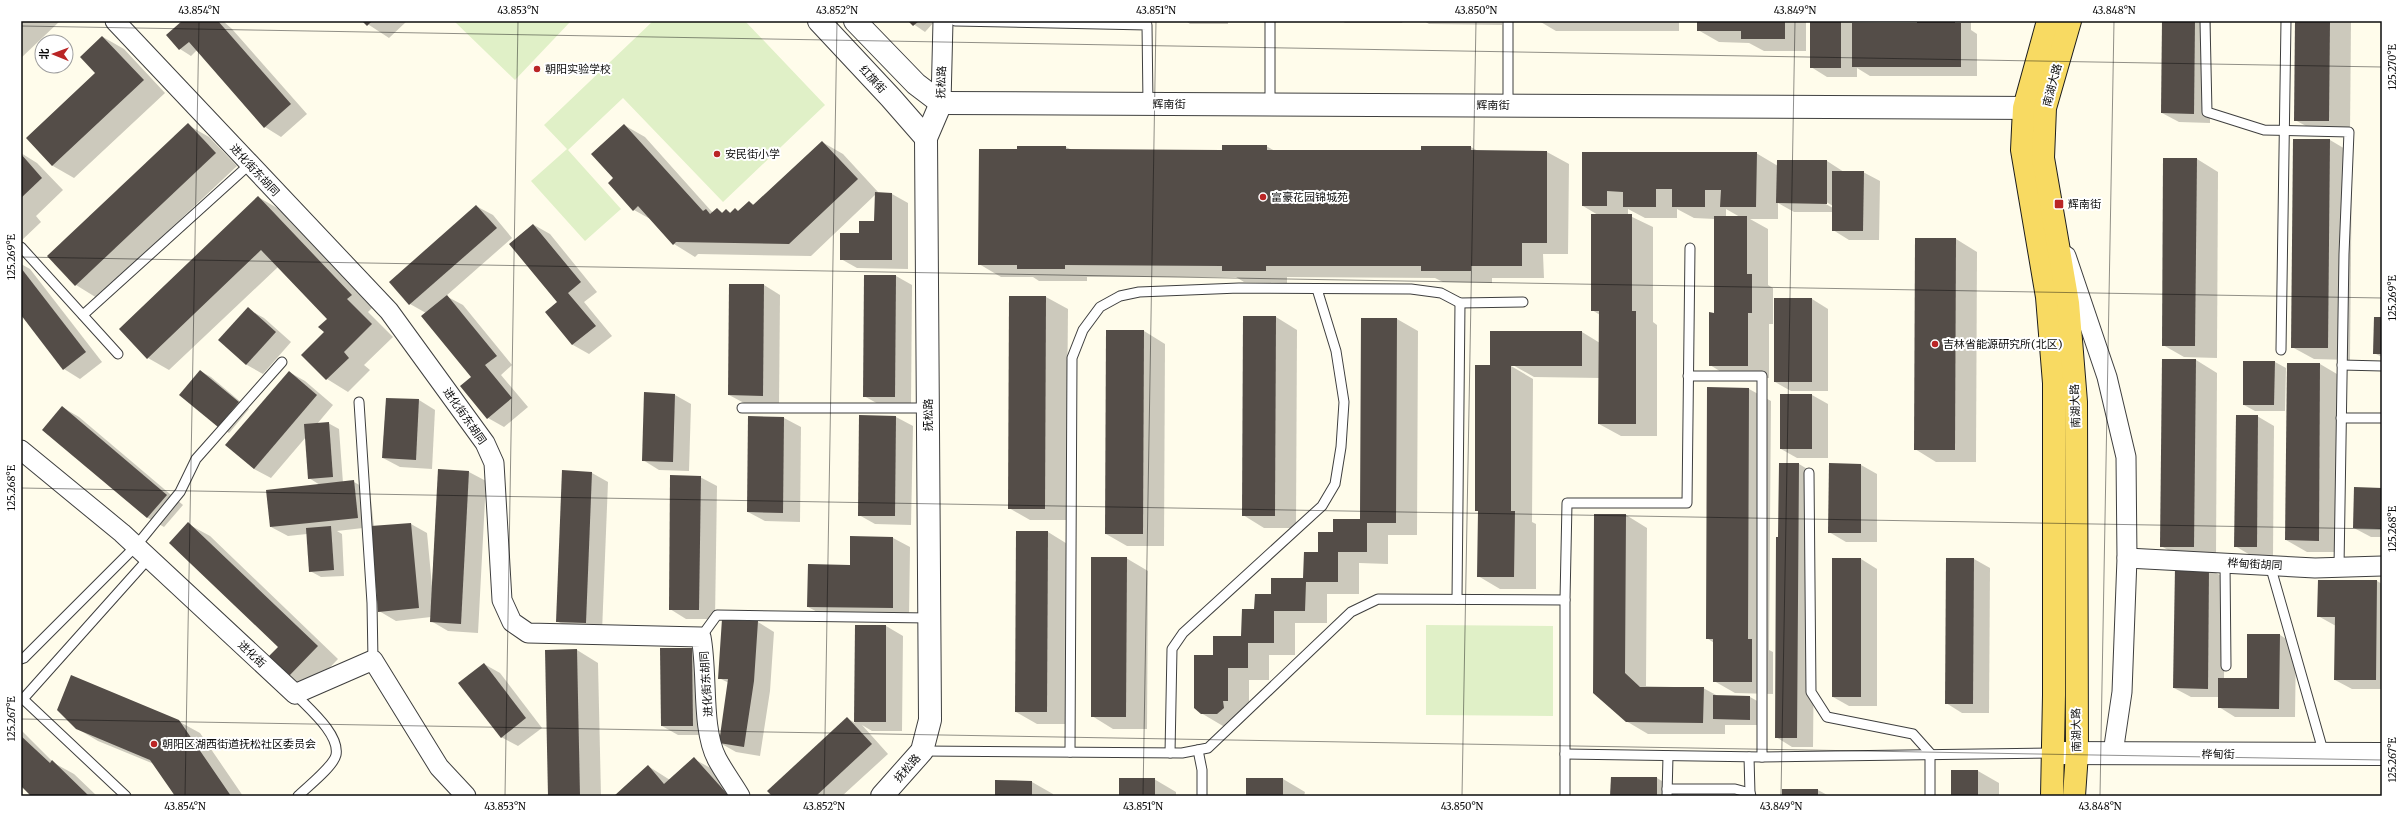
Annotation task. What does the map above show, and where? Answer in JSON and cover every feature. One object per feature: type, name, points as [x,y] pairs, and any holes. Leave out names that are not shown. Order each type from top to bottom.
[{"type":"main road","name":"南湖大路","points":[[2048,21],[2035,108],[2068,303],[2076,402],[2077,753],[2074,796]]},
{"type":"main road","name":"南湖大路","points":[[2052,796],[2054,753],[2054,383],[2046,297],[2022,150],[2035,108],[2070,21]]},
{"type":"street","name":"进化街东胡同","points":[[115,21],[389,311],[485,443],[494,463],[502,600],[512,622],[528,633],[701,637],[706,660],[709,733],[717,759],[740,796]]},
{"type":"street","name":"红旗街","points":[[819,21],[926,138]]},
{"type":"street","points":[[854,21],[916,84],[941,103]]},
{"type":"street","name":"抚松路","points":[[882,796],[922,751],[930,720],[926,138],[941,103],[943,21]]},
{"type":"street","name":"辉南街","points":[[941,103],[2035,108]]},
{"type":"street","points":[[2053,221],[2081,297],[2107,377],[2126,457],[2127,558],[2122,692],[2113,753]]},
{"type":"street","name":"进化街","points":[[21,450],[142,552],[295,694]]},
{"type":"street","name":"桦甸街胡同","points":[[2127,558],[2270,565],[2339,567],[2382,566]]},
{"type":"street","points":[[295,694],[373,660],[439,767],[466,796]]},
{"type":"street","name":"桦甸街","points":[[2054,753],[2382,754]]},
{"type":"lane","points":[[955,21],[1147,23],[1148,104]]},
{"type":"lane","points":[[1270,21],[1270,105]]},
{"type":"lane","points":[[1508,21],[1508,105]]},
{"type":"lane","points":[[2204,21],[2207,112],[2264,130],[2349,132],[2344,254],[2339,567]]},
{"type":"lane","points":[[2281,350],[2286,21]]},
{"type":"lane","points":[[84,314],[250,164]]},
{"type":"lane","points":[[21,246],[84,314],[118,354]]},
{"type":"lane","points":[[1565,796],[1565,600],[1567,503],[1687,503],[1690,248]]},
{"type":"lane","points":[[1070,752],[1072,358],[1083,330],[1100,307],[1120,296],[1139,292],[1239,288],[1411,290],[1441,293],[1460,303],[1523,302]]},
{"type":"lane","points":[[1170,753],[1172,649],[1183,633],[1322,506],[1335,484],[1342,447],[1344,402],[1336,351],[1317,289]]},
{"type":"lane","points":[[1457,599],[1460,303]]},
{"type":"lane","points":[[126,796],[23,699],[142,552],[180,492],[196,459],[282,362]]},
{"type":"lane","points":[[2342,365],[2382,366]]},
{"type":"lane","points":[[1688,376],[1762,376],[1762,757]]},
{"type":"lane","points":[[359,402],[372,603],[373,660]]},
{"type":"lane","points":[[742,408],[928,408]]},
{"type":"lane","points":[[2341,418],[2382,418]]},
{"type":"lane","points":[[1809,473],[1811,692],[1827,717],[1914,734],[1930,753],[1930,796]]},
{"type":"lane","points":[[21,659],[24,658],[142,552]]},
{"type":"lane","points":[[2225,563],[2226,666]]},
{"type":"lane","points":[[2270,565],[2324,754]]},
{"type":"lane","points":[[922,751],[1170,753],[1208,748],[1351,612],[1378,599],[1565,600]]},
{"type":"lane","points":[[701,637],[716,614],[929,618]]},
{"type":"lane","points":[[295,694],[334,740],[336,755],[326,768],[298,796]]},
{"type":"lane","points":[[1198,750],[1202,770],[1202,796]]},
{"type":"lane","points":[[1565,754],[1762,757],[1930,753],[2054,753]]},
{"type":"lane","points":[[1668,756],[1667,792],[1735,789],[1750,795],[1749,757]]},
{"type":"green space","points":[[454,21],[571,21],[515,80]]},
{"type":"green space","points":[[653,21],[745,21],[825,105],[723,202],[623,98],[568,150],[621,209],[585,241],[531,181],[567,149],[544,125]]},
{"type":"green space","points":[[1426,625],[1553,626],[1553,716],[1426,715]]},
{"type":"building","points":[[182,21],[218,21],[291,104],[264,128],[189,42],[179,50],[166,35]]},
{"type":"building","points":[[362,21],[372,21],[367,26]]},
{"type":"building","points":[[908,21],[919,21],[913,26]]},
{"type":"building","points":[[1697,21],[1785,21],[1785,39],[1741,39],[1741,31],[1697,31]]},
{"type":"building","points":[[1810,21],[1841,21],[1841,68],[1810,68]]},
{"type":"building","points":[[1917,21],[1955,21],[1955,23],[1961,23],[1961,67],[1852,67],[1852,23],[1917,23]]},
{"type":"building","points":[[2162,21],[2195,21],[2194,114],[2161,113]]},
{"type":"building","points":[[2295,21],[2330,21],[2329,121],[2294,121]]},
{"type":"building","points":[[102,36],[144,80],[52,166],[26,138],[95,73],[80,57]]},
{"type":"building","points":[[188,123],[216,153],[75,286],[47,256]]},
{"type":"building","points":[[624,124],[703,211],[706,209],[710,214],[717,208],[722,213],[726,209],[730,213],[735,208],[738,211],[749,201],[753,205],[822,141],[858,179],[789,244],[676,242],[673,245],[638,206],[633,211],[608,183],[613,178],[591,154]]},
{"type":"building","points":[[2293,139],[2330,139],[2328,348],[2291,348]]},
{"type":"building","name":"富豪花园锦城苑","points":[[1222,145],[1267,145],[1267,150],[1421,150],[1421,146],[1471,146],[1471,150],[1547,151],[1547,243],[1522,243],[1522,266],[1471,266],[1471,271],[1421,271],[1421,266],[1266,266],[1266,271],[1222,271],[1222,266],[1065,265],[1065,269],[1017,269],[1017,265],[978,265],[979,149],[1017,149],[1017,146],[1066,146],[1066,149],[1222,150]]},
{"type":"building","points":[[1582,152],[1757,152],[1756,207],[1720,207],[1721,190],[1705,190],[1705,207],[1672,207],[1672,189],[1656,189],[1656,207],[1623,207],[1623,192],[1607,191],[1607,206],[1582,206]]},
{"type":"building","points":[[21,154],[42,178],[21,198]]},
{"type":"building","points":[[2163,158],[2197,158],[2195,346],[2162,346]]},
{"type":"building","points":[[1777,160],[1827,160],[1827,204],[1776,203]]},
{"type":"building","points":[[1832,171],[1864,171],[1863,231],[1832,231]]},
{"type":"building","points":[[875,192],[892,193],[892,260],[840,260],[840,233],[859,233],[859,221],[874,221]]},
{"type":"building","points":[[258,196],[352,295],[347,299],[372,324],[344,352],[349,358],[326,380],[301,355],[324,332],[318,327],[327,319],[261,250],[147,359],[119,329]]},
{"type":"building","points":[[476,205],[497,228],[409,305],[389,282]]},
{"type":"building","points":[[1591,214],[1632,214],[1632,311],[1636,311],[1636,424],[1598,424],[1599,311],[1591,311]]},
{"type":"building","points":[[1714,216],[1747,216],[1747,274],[1752,274],[1752,313],[1748,313],[1748,366],[1709,366],[1709,312],[1714,313]]},
{"type":"building","points":[[533,224],[581,282],[568,293],[596,326],[572,345],[545,312],[557,302],[509,244]]},
{"type":"building","name":"吉林省能源研究所(北区)","points":[[1915,238],[1956,238],[1955,450],[1914,450]]},
{"type":"building","points":[[21,268],[86,352],[63,370],[21,315]]},
{"type":"building","points":[[864,275],[896,275],[895,397],[863,397]]},
{"type":"building","points":[[729,284],[764,284],[763,396],[728,395]]},
{"type":"building","points":[[447,295],[497,356],[485,365],[512,398],[487,419],[460,386],[471,377],[421,316]]},
{"type":"building","points":[[1009,296],[1046,296],[1045,509],[1008,509]]},
{"type":"building","points":[[1774,298],[1812,298],[1812,382],[1774,382]]},
{"type":"building","points":[[248,307],[276,332],[246,365],[218,340]]},
{"type":"building","points":[[1243,316],[1276,316],[1275,516],[1242,516]]},
{"type":"building","points":[[2374,317],[2382,317],[2382,354],[2373,354]]},
{"type":"building","points":[[1361,318],[1397,318],[1396,523],[1367,523],[1367,552],[1338,552],[1338,582],[1306,582],[1305,611],[1274,611],[1274,643],[1248,643],[1248,668],[1228,668],[1228,701],[1223,701],[1224,708],[1217,714],[1201,714],[1194,708],[1194,655],[1213,655],[1213,636],[1241,636],[1242,609],[1254,609],[1255,594],[1271,594],[1271,578],[1303,578],[1304,552],[1318,552],[1318,532],[1333,532],[1333,519],[1360,519]]},
{"type":"building","points":[[1106,330],[1144,330],[1143,534],[1105,534]]},
{"type":"building","points":[[1490,331],[1582,331],[1582,366],[1511,366],[1511,511],[1515,511],[1514,577],[1477,577],[1478,511],[1475,511],[1475,365],[1490,365]]},
{"type":"building","points":[[2162,359],[2196,359],[2194,547],[2160,547]]},
{"type":"building","points":[[2243,361],[2275,361],[2274,405],[2243,405]]},
{"type":"building","points":[[2287,363],[2320,363],[2319,541],[2285,540]]},
{"type":"building","points":[[200,370],[239,402],[218,427],[179,395]]},
{"type":"building","points":[[289,371],[317,395],[254,469],[225,445]]},
{"type":"building","points":[[1707,387],[1749,388],[1748,639],[1752,639],[1752,682],[1713,682],[1713,639],[1706,639]]},
{"type":"building","points":[[644,392],[675,394],[673,462],[642,461]]},
{"type":"building","points":[[1780,394],[1812,394],[1812,449],[1780,449]]},
{"type":"building","points":[[386,398],[419,399],[416,460],[382,458]]},
{"type":"building","points":[[62,406],[167,495],[147,518],[42,430]]},
{"type":"building","points":[[859,415],[896,416],[895,516],[858,516]]},
{"type":"building","points":[[2236,415],[2258,415],[2257,547],[2234,547]]},
{"type":"building","points":[[748,416],[784,417],[783,513],[747,512]]},
{"type":"building","points":[[329,422],[333,477],[308,479],[304,424]]},
{"type":"building","points":[[1779,463],[1799,463],[1797,738],[1775,738],[1776,537],[1778,537]]},
{"type":"building","points":[[1829,463],[1861,464],[1861,533],[1828,533]]},
{"type":"building","points":[[438,469],[469,471],[461,624],[430,622]]},
{"type":"building","points":[[562,470],[592,472],[586,623],[556,622]]},
{"type":"building","points":[[670,475],[701,476],[699,610],[669,610]]},
{"type":"building","points":[[354,480],[358,518],[270,527],[266,490]]},
{"type":"building","points":[[2354,487],[2382,488],[2382,529],[2353,528]]},
{"type":"building","points":[[1594,514],[1626,514],[1625,673],[1640,687],[1704,687],[1703,723],[1626,722],[1593,693]]},
{"type":"building","points":[[188,522],[318,646],[287,678],[267,658],[278,647],[169,543]]},
{"type":"building","points":[[411,523],[419,608],[378,612],[371,526]]},
{"type":"building","points":[[331,526],[334,570],[309,572],[306,528]]},
{"type":"building","points":[[1016,531],[1048,531],[1047,712],[1015,712]]},
{"type":"building","points":[[850,536],[893,537],[893,608],[807,607],[808,564],[850,565]]},
{"type":"building","points":[[1091,557],[1127,557],[1126,717],[1091,717]]},
{"type":"building","points":[[1832,558],[1861,558],[1861,697],[1832,697]]},
{"type":"building","points":[[1946,558],[1974,558],[1973,704],[1945,704]]},
{"type":"building","points":[[2175,567],[2209,568],[2208,689],[2173,688]]},
{"type":"building","points":[[2318,580],[2377,580],[2376,680],[2334,680],[2335,617],[2317,617]]},
{"type":"building","points":[[722,619],[758,621],[754,681],[744,747],[719,743],[728,679],[718,679]]},
{"type":"building","points":[[855,625],[886,625],[886,722],[854,722]]},
{"type":"building","points":[[2247,634],[2280,634],[2279,709],[2218,708],[2218,678],[2247,678]]},
{"type":"building","points":[[660,648],[692,648],[693,726],[661,726]]},
{"type":"building","points":[[577,649],[580,796],[548,796],[545,650]]},
{"type":"building","points":[[484,663],[526,718],[501,738],[458,683]]},
{"type":"building","name":"朝阳区湖西街道抚松社区委员会","points":[[71,675],[179,720],[231,796],[175,796],[150,760],[76,729],[57,710]]},
{"type":"building","points":[[1713,695],[1750,696],[1750,720],[1713,719]]},
{"type":"building","points":[[847,717],[872,744],[816,796],[772,796],[767,791]]},
{"type":"building","points":[[21,736],[50,763],[52,760],[89,796],[31,796],[21,786]]},
{"type":"building","points":[[694,757],[729,796],[614,796],[648,765],[664,784]]},
{"type":"building","points":[[1951,770],[1978,770],[1978,796],[1951,796]]},
{"type":"building","points":[[1611,777],[1657,777],[1657,796],[1610,796]]},
{"type":"building","points":[[1119,778],[1155,778],[1155,796],[1119,796]]},
{"type":"building","points":[[1246,778],[1283,778],[1283,796],[1246,796]]},
{"type":"building","points":[[995,780],[1032,781],[1032,796],[995,796]]},
{"type":"building","points":[[1782,789],[1818,789],[1818,796],[1782,796]]},
{"type":"place","name":"朝阳实验学校","points":[[537,69]]},
{"type":"place","name":"安民街小学","points":[[717,154]]},
{"type":"place","name":"富豪花园锦城苑","points":[[1263,197]]},
{"type":"place","name":"辉南街","points":[[2059,204]]},
{"type":"place","name":"吉林省能源研究所(北区)","points":[[1935,344]]},
{"type":"place","name":"朝阳区湖西街道抚松社区委员会","points":[[154,744]]}]
